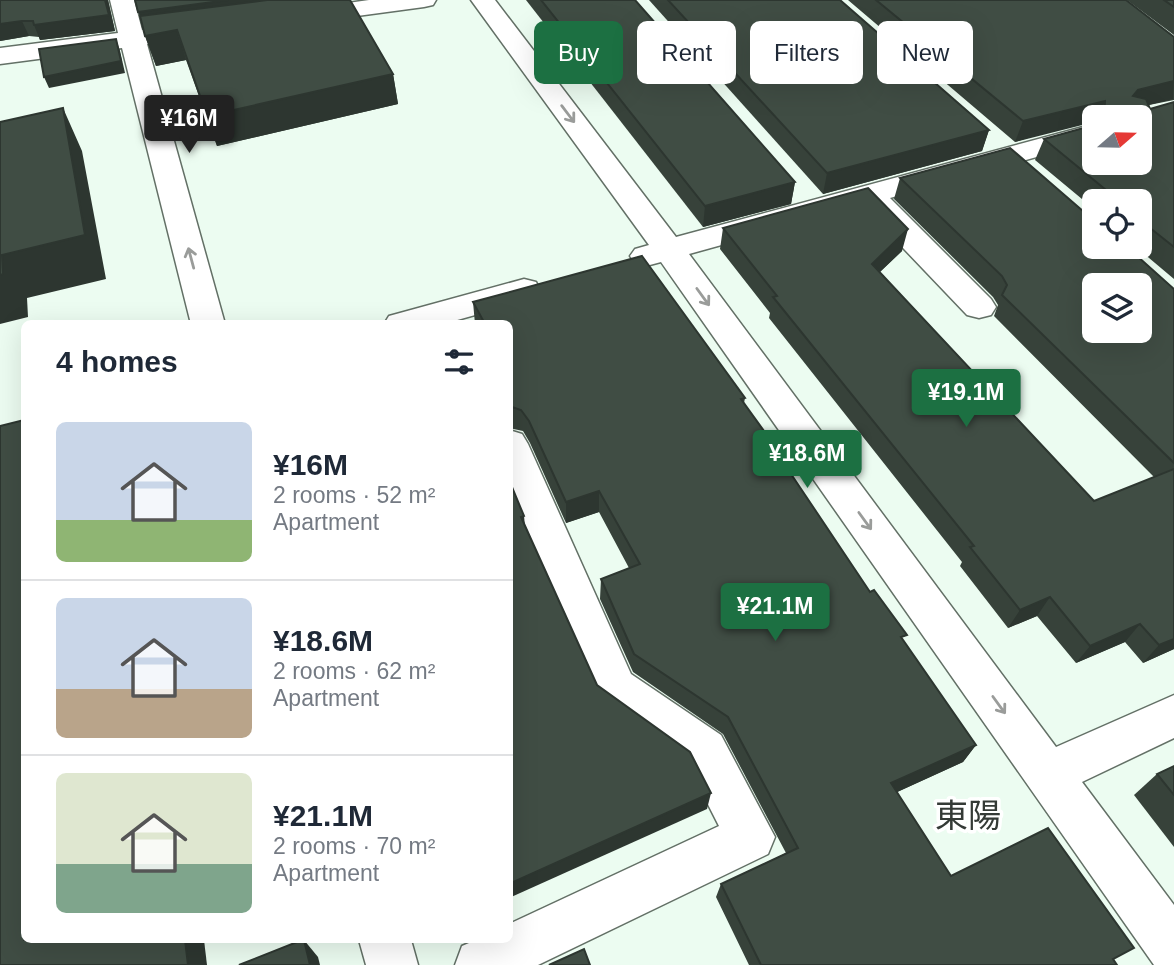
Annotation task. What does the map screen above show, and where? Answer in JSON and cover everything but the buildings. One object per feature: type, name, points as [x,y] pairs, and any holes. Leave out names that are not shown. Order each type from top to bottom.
[{"type":"street","points":[[122,0],[207,320]]},
{"type":"street","points":[[278,19],[424,0]]},
{"type":"street","points":[[483,0],[669,250],[1174,948]]},
{"type":"street","points":[[0,56],[226,26]]},
{"type":"street","points":[[612,265],[669,250],[807,198],[869,194],[998,146],[1082,134]]},
{"type":"street","points":[[998,146],[1037,181]]},
{"type":"street","points":[[869,194],[979,307]]},
{"type":"street","points":[[431,320],[454,317],[558,280]]},
{"type":"street","points":[[481,965],[751,837],[705,751],[615,688],[513,453]]},
{"type":"street","points":[[1048,774],[1174,716]]},
{"type":"street","points":[[386,943],[392,965]]},
{"type":"district","name":"東陽","points":[[968,815]]}]
